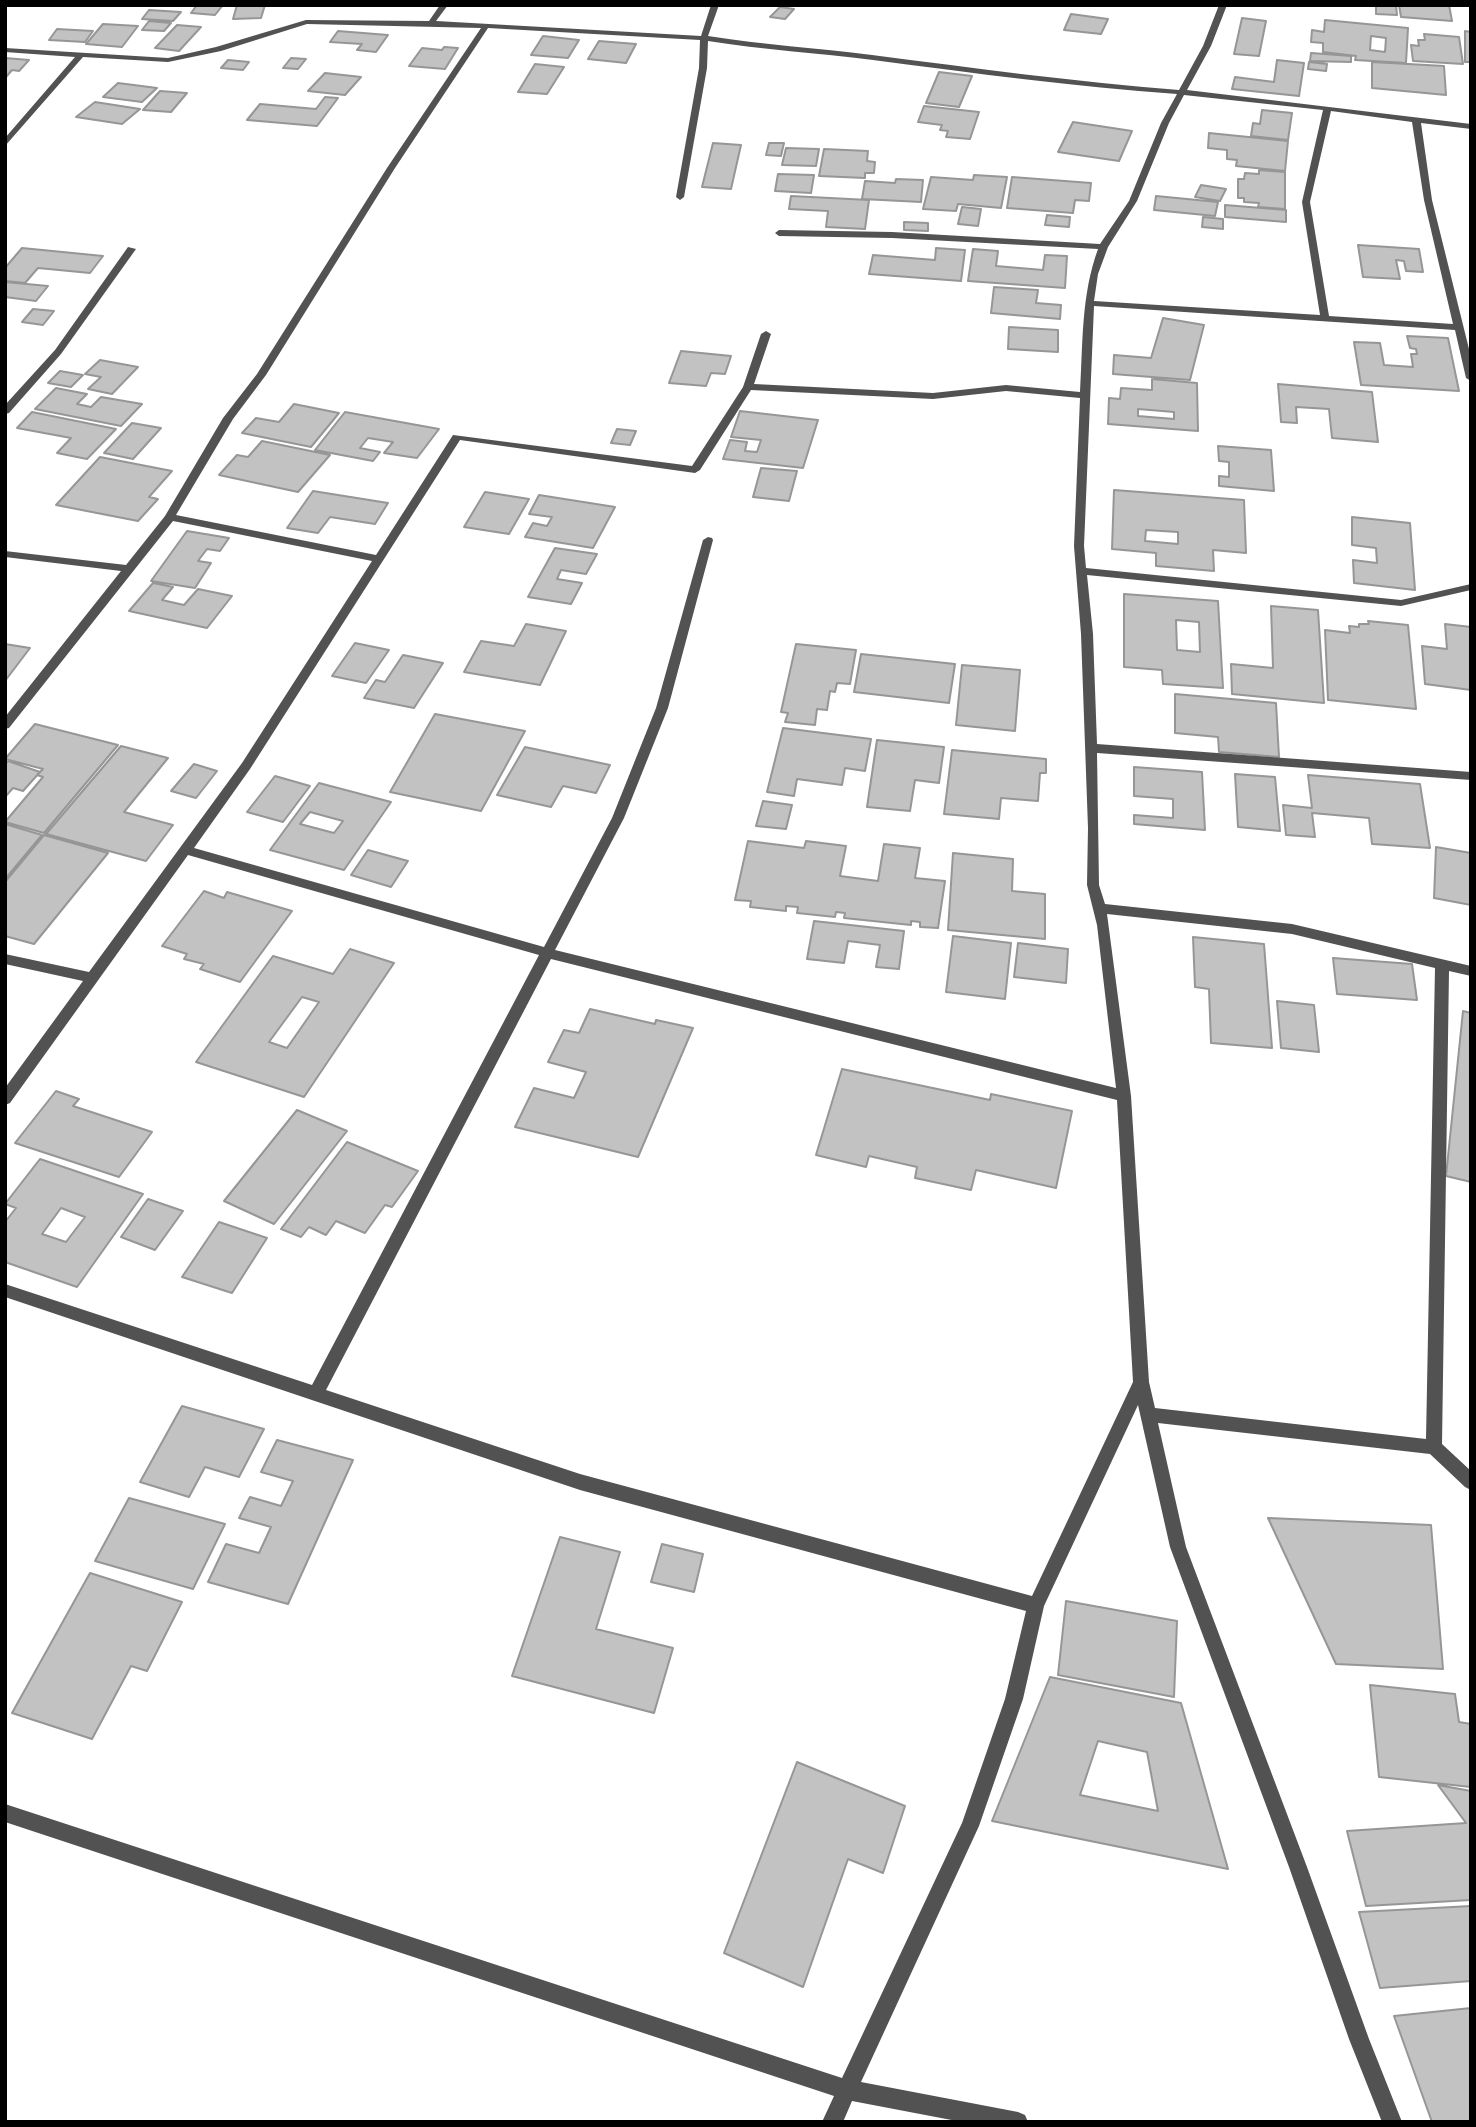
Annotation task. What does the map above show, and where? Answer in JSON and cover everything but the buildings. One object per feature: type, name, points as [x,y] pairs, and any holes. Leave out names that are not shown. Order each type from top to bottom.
[{"type":"street","points":[[431,23],[444,5]]},
{"type":"street","points":[[680,197],[703,68],[704,38],[715,5]]},
{"type":"street","points":[[1223,5],[1207,46],[1181,91],[1133,201],[1103,247],[1093,274],[1089,303],[1079,546],[1087,634],[1093,885],[1104,925],[1124,1096],[1141,1382],[1178,1547],[1392,2122]]},
{"type":"street","points":[[5,50],[168,60],[218,49],[306,22],[431,23],[704,38],[765,48],[827,52],[1108,88],[1181,91],[1471,127]]},
{"type":"street","points":[[5,725],[170,517],[228,418],[261,375],[391,168],[486,26]]},
{"type":"street","points":[[5,144],[80,56]]},
{"type":"street","points":[[1325,318],[1306,202],[1327,109]]},
{"type":"street","points":[[1416,120],[1428,200],[1471,378]]},
{"type":"street","points":[[779,233],[892,235],[1103,247]]},
{"type":"street","points":[[5,411],[58,352],[131,250]]},
{"type":"street","points":[[1089,303],[1458,327]]},
{"type":"street","points":[[5,1099],[246,766],[457,437],[695,470],[748,387],[766,334]]},
{"type":"street","points":[[748,387],[933,396],[1006,388],[1086,396]]},
{"type":"street","points":[[170,517],[378,559]]},
{"type":"street","points":[[316,1394],[618,818],[662,708],[708,540]]},
{"type":"street","points":[[5,554],[130,569]]},
{"type":"street","points":[[1082,571],[1401,603],[1471,587]]},
{"type":"street","points":[[1090,748],[1471,776]]},
{"type":"street","points":[[186,850],[549,953],[1124,1096]]},
{"type":"street","points":[[1100,908],[1292,929],[1471,971]]},
{"type":"street","points":[[5,959],[93,978]]},
{"type":"street","points":[[1434,1447],[1442,964]]},
{"type":"street","points":[[5,1290],[580,1482],[1036,1605]]},
{"type":"street","points":[[832,2122],[970,1826],[1014,1699],[1036,1605],[1141,1382]]},
{"type":"street","points":[[1149,1415],[1434,1447],[1471,1482]]},
{"type":"street","points":[[5,1814],[847,2090],[1018,2122]]}]
